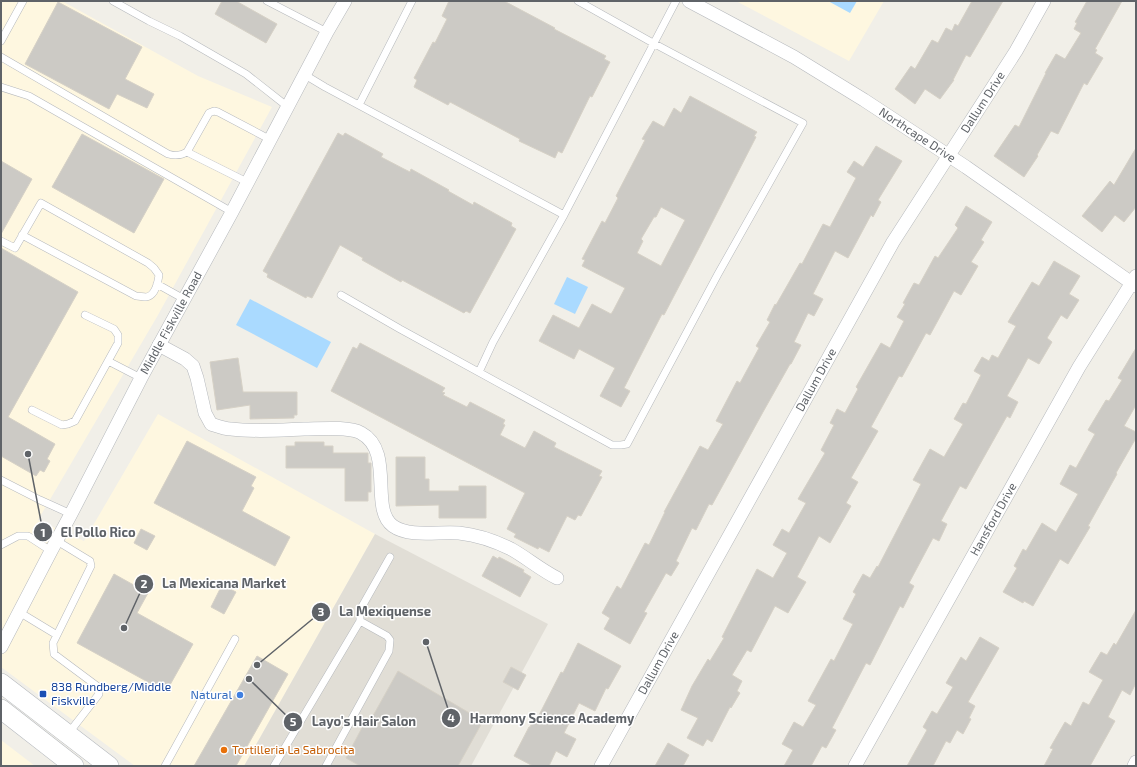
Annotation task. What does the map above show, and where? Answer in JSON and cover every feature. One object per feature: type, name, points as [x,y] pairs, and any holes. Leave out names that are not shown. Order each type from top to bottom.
[{"type":"main road","points":[[1,683],[109,766]]},
{"type":"main road","points":[[1,709],[74,766]]},
{"type":"street","name":"Middle Fiskville Road","points":[[1,647],[72,514],[141,378],[232,212],[327,32],[346,1]]},
{"type":"street","name":"Northcape Drive","points":[[690,1],[801,61],[864,100],[1134,281]]},
{"type":"street","name":"Dallum Drive","points":[[601,766],[893,242],[1016,52],[1044,1]]},
{"type":"street","name":"Hansford Drive","points":[[855,766],[1079,367],[1134,281]]},
{"type":"street","points":[[159,345],[185,359],[193,366],[205,413],[211,424],[231,429],[264,430],[340,428],[360,432],[373,443],[379,459],[383,506],[389,522],[394,527],[417,533],[458,533],[481,537],[511,549],[544,572],[557,578]]},
{"type":"street","points":[[1134,766],[1136,762]]},
{"type":"lane","points":[[1,41],[23,1]]},
{"type":"lane","points":[[113,1],[180,36],[246,74],[288,107]]},
{"type":"lane","points":[[267,1],[327,32]]},
{"type":"lane","points":[[359,105],[412,1]]},
{"type":"lane","points":[[341,295],[612,445],[627,444],[718,274],[804,123],[653,43],[578,1]]},
{"type":"lane","points":[[479,372],[493,342],[564,215],[676,1]]},
{"type":"lane","points":[[1,57],[168,154],[175,156],[183,155],[187,152],[209,113],[214,111],[270,140]]},
{"type":"lane","points":[[305,75],[564,215]]},
{"type":"lane","points":[[1,87],[29,96],[232,212]]},
{"type":"lane","points":[[187,152],[247,182]]},
{"type":"lane","points":[[1,241],[15,248],[22,235],[41,203],[148,263],[159,275],[157,284],[152,294],[146,297],[136,296],[22,235]]},
{"type":"lane","points":[[157,284],[184,299]]},
{"type":"lane","points":[[32,410],[62,425],[75,421],[118,343],[118,335],[114,329],[85,315]]},
{"type":"lane","points":[[108,361],[141,378]]},
{"type":"lane","points":[[1,480],[72,514]]},
{"type":"lane","points":[[1,546],[18,536],[28,536],[90,561],[91,566],[53,643],[54,654],[97,686],[99,694],[68,734]]},
{"type":"lane","points":[[274,766],[360,621],[360,610],[390,557]]},
{"type":"lane","points":[[19,612],[57,635]]},
{"type":"lane","points":[[326,766],[389,651],[390,640],[387,636],[360,621]]},
{"type":"lane","points":[[165,766],[235,639]]},
{"type":"shaded area","points":[[1,1],[62,1],[198,76],[272,107],[158,315],[38,520],[84,541],[158,414],[375,534],[244,766],[135,766],[1,667]]},
{"type":"shaded area","points":[[736,1],[884,1],[849,61]]},
{"type":"shaded area","points":[[375,534],[548,624],[471,766],[244,766]]},
{"type":"shaded area","points":[[1,740],[35,766],[1,766]]},
{"type":"water","points":[[828,1],[857,1],[850,13]]},
{"type":"water","points":[[567,277],[588,287],[575,314],[554,304]]},
{"type":"water","points":[[250,299],[331,342],[317,368],[236,325]]},
{"type":"building","points":[[222,1],[236,1],[277,24],[266,43],[215,14]]},
{"type":"building","points":[[449,1],[504,1],[606,56],[604,59],[610,62],[592,97],[590,96],[562,153],[558,151],[555,158],[519,141],[520,139],[450,102],[448,105],[414,87],[417,80],[414,78],[433,42],[435,43],[447,19],[442,16]]},
{"type":"building","points":[[972,1],[1003,1],[970,57],[966,55],[954,80],[940,99],[925,89],[915,104],[895,89],[911,66],[915,69],[932,40],[938,43],[946,28],[952,31],[955,24],[958,26]]},
{"type":"building","points":[[1087,1],[1122,1],[1095,49],[1097,50],[1095,53],[1103,58],[1087,85],[1084,83],[1058,134],[1051,131],[1037,155],[1038,156],[1024,177],[994,156],[1015,125],[1019,127],[1045,73],[1056,54],[1065,59],[1081,33],[1074,29],[1077,23],[1075,22]]},
{"type":"building","points":[[58,2],[142,47],[125,79],[154,94],[147,108],[117,94],[109,109],[25,64]]},
{"type":"building","points":[[690,96],[757,132],[754,136],[756,137],[664,315],[662,314],[624,388],[630,391],[621,407],[600,396],[615,368],[579,349],[574,359],[539,341],[553,315],[579,328],[592,304],[611,314],[613,311],[625,288],[582,266],[585,260],[582,259],[602,221],[605,223],[618,198],[616,196],[645,140],[642,139],[653,121],[664,127],[674,108],[681,113]],"holes":[[[661,207],[685,220],[661,266],[637,253],[643,241],[641,239]]]},
{"type":"building","points":[[338,133],[343,136],[345,133],[383,154],[381,157],[410,172],[411,169],[473,205],[474,202],[512,223],[511,226],[516,229],[470,313],[466,311],[464,313],[402,280],[401,282],[362,260],[363,258],[340,245],[312,298],[307,296],[306,298],[267,277],[268,274],[263,271]]},
{"type":"building","points":[[82,134],[164,179],[134,233],[52,187]]},
{"type":"building","points":[[876,146],[902,161],[878,200],[881,202],[873,217],[871,215],[848,258],[835,251],[813,294],[823,299],[814,316],[808,313],[794,342],[801,345],[712,505],[709,504],[696,530],[692,528],[676,561],[679,563],[671,576],[666,573],[644,612],[647,613],[630,644],[604,629],[610,618],[602,613],[617,586],[621,589],[645,543],[649,545],[664,512],[700,446],[708,450],[723,424],[716,421],[737,381],[740,383],[759,348],[756,346],[770,322],[767,320],[775,304],[776,305],[800,263],[802,264],[823,224],[830,227],[856,178],[847,172],[854,161],[863,167]]},
{"type":"building","points":[[1136,148],[1136,207],[1124,222],[1115,215],[1102,232],[1082,216],[1110,181],[1114,185]]},
{"type":"building","points":[[1,161],[32,179],[1,234]]},
{"type":"building","points":[[966,206],[992,222],[981,240],[984,242],[971,262],[978,266],[961,295],[954,291],[930,335],[926,333],[902,377],[899,376],[871,427],[878,431],[851,478],[858,482],[846,503],[851,506],[830,543],[819,536],[797,577],[806,582],[788,613],[775,606],[751,652],[747,650],[732,675],[742,681],[737,691],[740,693],[731,708],[730,707],[712,742],[707,739],[703,746],[687,738],[698,718],[681,710],[692,686],[708,659],[710,661],[724,638],[722,637],[757,569],[773,578],[787,553],[773,545],[782,529],[789,533],[806,503],[798,499],[825,453],[821,450],[834,425],[830,423],[837,409],[845,413],[858,389],[856,387],[881,343],[890,348],[904,321],[897,317],[905,304],[903,303],[914,283],[919,285],[935,256],[938,258],[958,228],[955,225]]},
{"type":"building","points":[[1,248],[78,292],[8,417],[55,444],[47,459],[50,461],[44,472],[40,470],[36,476],[1,456]]},
{"type":"building","points":[[1054,261],[1080,276],[1069,294],[1079,300],[1067,319],[1061,315],[1047,338],[1052,342],[1039,364],[1028,358],[1007,396],[1018,402],[1010,418],[1007,416],[966,489],[960,486],[941,521],[947,524],[939,541],[933,538],[909,583],[914,586],[903,608],[900,606],[870,665],[866,663],[832,728],[836,730],[826,748],[822,746],[811,766],[784,766],[793,750],[782,744],[794,722],[803,727],[816,705],[808,701],[831,659],[834,661],[853,624],[843,619],[856,594],[853,592],[863,574],[870,578],[877,566],[878,567],[921,484],[913,480],[930,449],[944,457],[963,424],[954,419],[963,403],[966,404],[981,375],[974,371],[982,357],[989,361],[992,355],[998,358],[1016,326],[1008,322],[1032,282],[1039,286]]},
{"type":"building","points":[[360,343],[445,388],[442,392],[445,393],[443,395],[467,407],[470,402],[505,420],[503,424],[505,425],[500,435],[525,448],[534,431],[556,443],[554,447],[602,471],[599,476],[602,477],[581,516],[578,515],[575,520],[567,516],[549,552],[539,547],[538,549],[514,537],[516,534],[507,529],[525,493],[331,391],[353,347],[357,349]]},
{"type":"building","points":[[1136,348],[1136,405],[1124,426],[1136,432],[1136,438],[1088,526],[1090,527],[1068,564],[1060,559],[1033,606],[1024,601],[1023,603],[1003,592],[1017,568],[1014,566],[1023,549],[1026,551],[1042,523],[1056,532],[1078,494],[1060,484],[1070,465],[1076,468],[1095,434],[1088,430],[1106,400],[1109,401],[1122,380],[1118,378]]},
{"type":"building","points":[[238,358],[243,392],[297,392],[297,415],[294,415],[294,418],[250,419],[250,405],[217,410],[210,362]]},
{"type":"building","points":[[187,441],[256,477],[251,486],[254,488],[242,511],[290,537],[275,566],[154,503]]},
{"type":"building","points":[[295,442],[324,442],[324,446],[333,446],[333,453],[368,453],[368,463],[371,463],[371,492],[368,492],[368,501],[345,501],[345,468],[286,468],[286,446],[295,446]]},
{"type":"building","points":[[396,457],[425,457],[425,479],[429,479],[429,491],[459,491],[459,486],[486,486],[486,518],[439,518],[439,505],[396,506]]},
{"type":"building","points":[[141,529],[155,536],[147,550],[134,543]]},
{"type":"building","points":[[493,556],[498,559],[499,557],[524,570],[523,572],[531,577],[520,597],[482,576]]},
{"type":"building","points":[[114,574],[148,593],[137,613],[193,644],[166,692],[77,643]]},
{"type":"building","points":[[222,585],[236,592],[224,614],[211,607]]},
{"type":"building","points":[[1136,610],[1136,683],[1130,695],[1122,690],[1108,717],[1115,721],[1090,766],[1044,766],[1053,749],[1050,748],[1065,722],[1071,726],[1083,702],[1089,705],[1103,680],[1089,672],[1101,652],[1107,655],[1114,643],[1116,645]]},
{"type":"building","points":[[980,637],[999,648],[968,702],[975,706],[969,718],[971,719],[963,734],[957,730],[950,743],[946,741],[933,766],[907,766],[927,730],[923,727],[932,711],[937,714],[953,687],[946,683],[961,657],[966,661]]},
{"type":"building","points":[[578,643],[621,666],[608,689],[606,688],[595,711],[579,703],[564,733],[576,739],[567,757],[556,751],[549,766],[533,766],[514,756],[534,718],[537,719]]},
{"type":"building","points":[[257,656],[288,674],[236,766],[194,766]]},
{"type":"building","points":[[511,667],[526,675],[518,690],[503,682]]},
{"type":"building","points":[[398,671],[483,721],[458,766],[360,766],[346,758],[365,722],[369,723]]},
{"type":"building","points":[[668,743],[689,755],[683,766],[655,766]]},
{"type":"place","name":"El Pollo Rico","points":[[28,454]]},
{"type":"place","name":"La Mexicana Market","points":[[124,628]]},
{"type":"place","name":"Harmony Science Academy","points":[[426,642]]},
{"type":"place","name":"La Mexiquense","points":[[257,665]]},
{"type":"place","name":"Layo's Hair Salon","points":[[249,679]]},
{"type":"place","name":"838 Rundberg/Middle Fiskville","points":[[43,694]]},
{"type":"place","name":"Natural","points":[[240,695]]},
{"type":"place","name":"Tortilleria La Sabrocita","points":[[224,750]]}]
